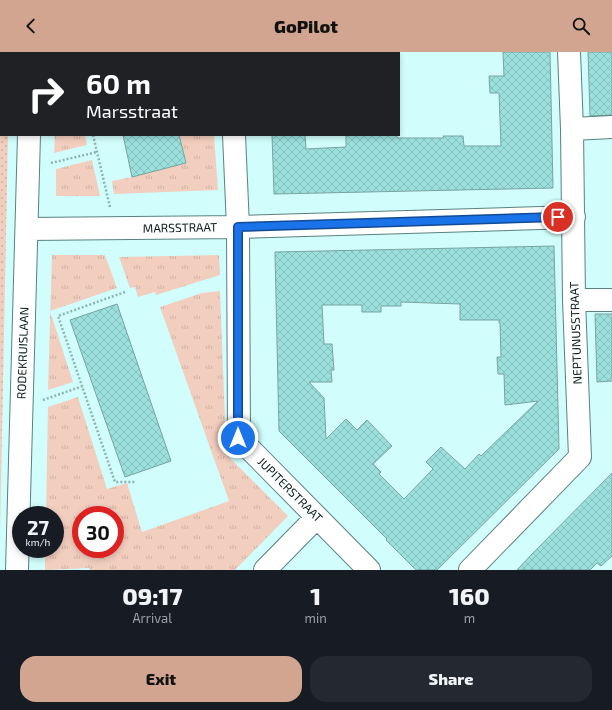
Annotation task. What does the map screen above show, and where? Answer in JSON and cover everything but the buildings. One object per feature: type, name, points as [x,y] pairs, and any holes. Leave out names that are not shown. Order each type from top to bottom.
[{"type":"street","name":"NEPTUNUSSTRAAT","points":[[470,570],[580,457],[574,300],[574,217],[569,52]]},
{"type":"street","points":[[572,129],[612,127]]},
{"type":"street","name":"RODEKRUISLAAN","points":[[17,570],[29,136]]},
{"type":"street","name":"JUPITERSTRAAT","points":[[234,136],[238,227],[238,438],[369,570]]},
{"type":"street","name":"MARSSTRAAT","points":[[27,230],[238,227],[574,217]]},
{"type":"street","points":[[574,300],[612,300]]},
{"type":"street","points":[[265,570],[317,517]]},
{"type":"path","points":[[93,136],[115,229]]},
{"type":"path","points":[[29,168],[97,152]]},
{"type":"path","points":[[125,292],[58,316],[115,482],[135,482]]},
{"type":"path","points":[[22,408],[82,386]]},
{"type":"green space","points":[[0,136],[8,136],[0,534]]},
{"type":"green space","points":[[55,136],[85,136],[87,145],[54,153]]},
{"type":"green space","points":[[178,136],[214,136],[218,190],[114,194],[112,181],[132,177]]},
{"type":"green space","points":[[92,160],[100,196],[56,196],[56,169]]},
{"type":"green space","points":[[52,255],[105,255],[117,288],[50,311]]},
{"type":"green space","points":[[219,255],[220,275],[156,295],[155,292],[138,297],[135,287],[130,288],[119,257]]},
{"type":"green space","points":[[220,291],[226,445],[229,457],[288,516],[235,570],[90,570],[89,568],[45,570],[45,558],[64,558],[64,506],[46,506],[48,407],[78,397],[107,489],[127,483],[142,532],[229,501],[160,307],[202,293]]},
{"type":"green space","points":[[50,312],[73,382],[48,390]]},
{"type":"route","points":[[238,438],[238,227],[558,217]]}]
